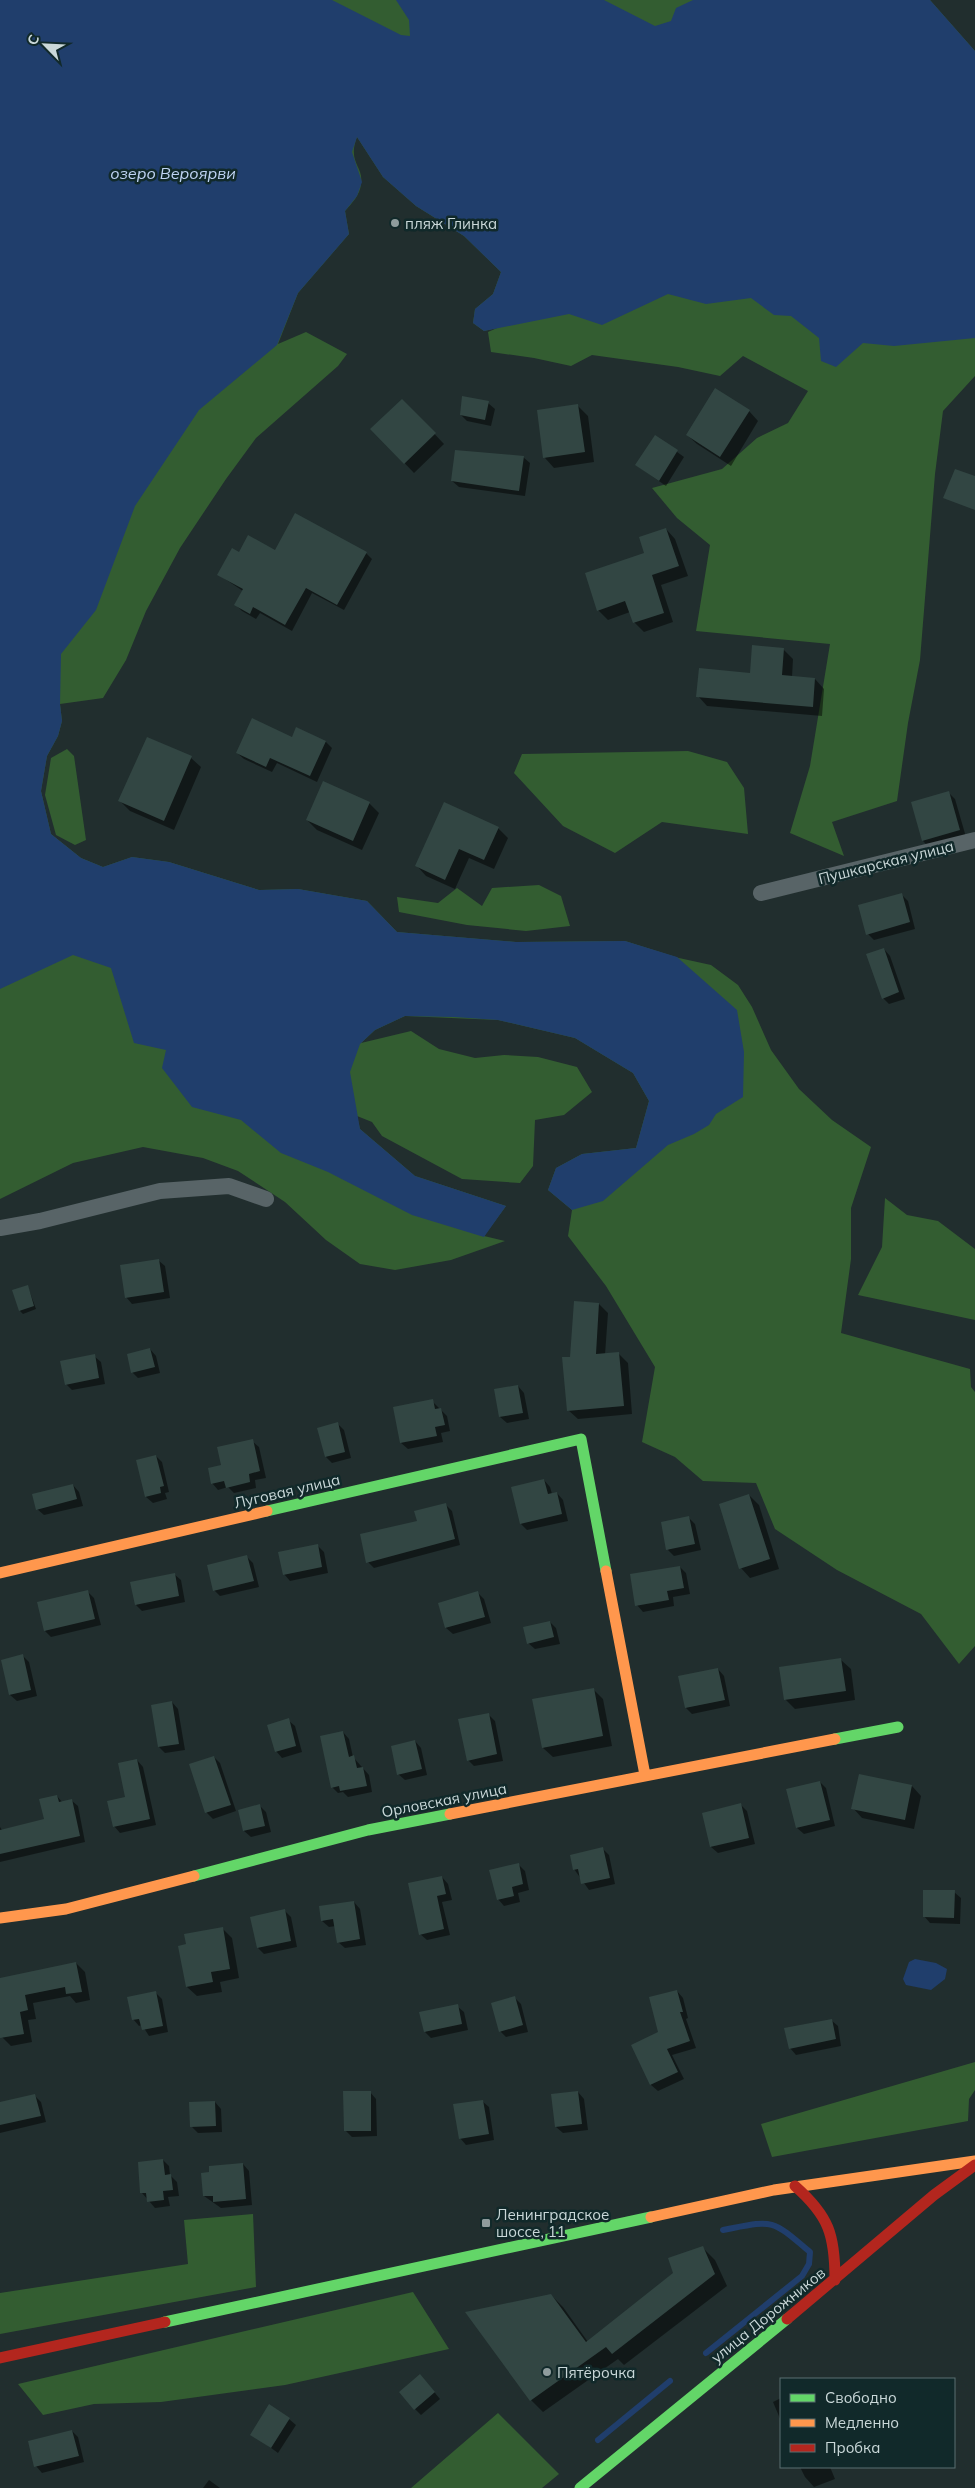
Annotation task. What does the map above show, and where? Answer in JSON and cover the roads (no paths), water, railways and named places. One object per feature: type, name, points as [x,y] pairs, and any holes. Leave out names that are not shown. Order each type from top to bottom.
[{"type":"street","name":"Пушкарская улица","points":[[761,894],[975,840]]},
{"type":"street","points":[[0,1228],[40,1221],[160,1191],[229,1186],[266,1199]]},
{"type":"street","name":"Луговая улица","points":[[0,1573],[581,1439],[645,1775]]},
{"type":"street","name":"Орловская улица","points":[[0,1918],[66,1909],[368,1830],[898,1727]]},
{"type":"street","points":[[0,2358],[795,2186],[975,2161]]},
{"type":"street","name":"улица Дорожников","points":[[580,2488],[835,2280],[934,2195],[975,2165]]},
{"type":"street","points":[[795,2186],[816,2204],[829,2225],[836,2248],[835,2280]]},
{"type":"water","name":"озеро Вероярви","points":[[0,0],[332,0],[401,35],[410,36],[409,20],[396,0],[604,0],[655,26],[671,21],[676,8],[693,0],[930,0],[975,51],[975,338],[894,346],[863,343],[836,367],[821,361],[819,338],[791,316],[774,315],[751,298],[706,304],[668,294],[602,325],[569,314],[484,331],[473,323],[475,309],[493,294],[501,272],[464,236],[416,206],[383,177],[357,137],[352,152],[362,182],[357,196],[345,211],[349,234],[298,293],[277,345],[199,410],[135,506],[96,610],[61,654],[60,704],[62,721],[58,736],[47,756],[41,791],[51,834],[81,858],[103,867],[132,857],[169,862],[259,890],[298,889],[367,901],[397,932],[516,942],[625,941],[677,957],[737,1010],[744,1052],[743,1097],[716,1114],[709,1125],[694,1134],[668,1145],[603,1201],[572,1210],[548,1190],[556,1168],[582,1154],[636,1148],[649,1101],[633,1073],[575,1038],[498,1020],[405,1016],[375,1030],[360,1044],[350,1072],[360,1129],[415,1176],[506,1206],[484,1237],[412,1215],[328,1172],[281,1153],[241,1120],[192,1107],[162,1068],[166,1050],[134,1043],[111,968],[73,955],[0,989]]},
{"type":"water","points":[[915,1959],[936,1963],[947,1969],[945,1979],[931,1990],[906,1985],[903,1979],[909,1962]]},
{"type":"waterway","points":[[706,2353],[802,2276],[809,2264],[810,2252],[787,2233],[771,2224],[752,2224],[723,2230]]},
{"type":"waterway","points":[[598,2440],[670,2381]]},
{"type":"place","name":"пляж Глинка","points":[[395,223]]},
{"type":"place","name":"Ленинградское шоссе, 11","points":[[486,2223]]},
{"type":"place","name":"Пятёрочка","points":[[547,2372]]}]
